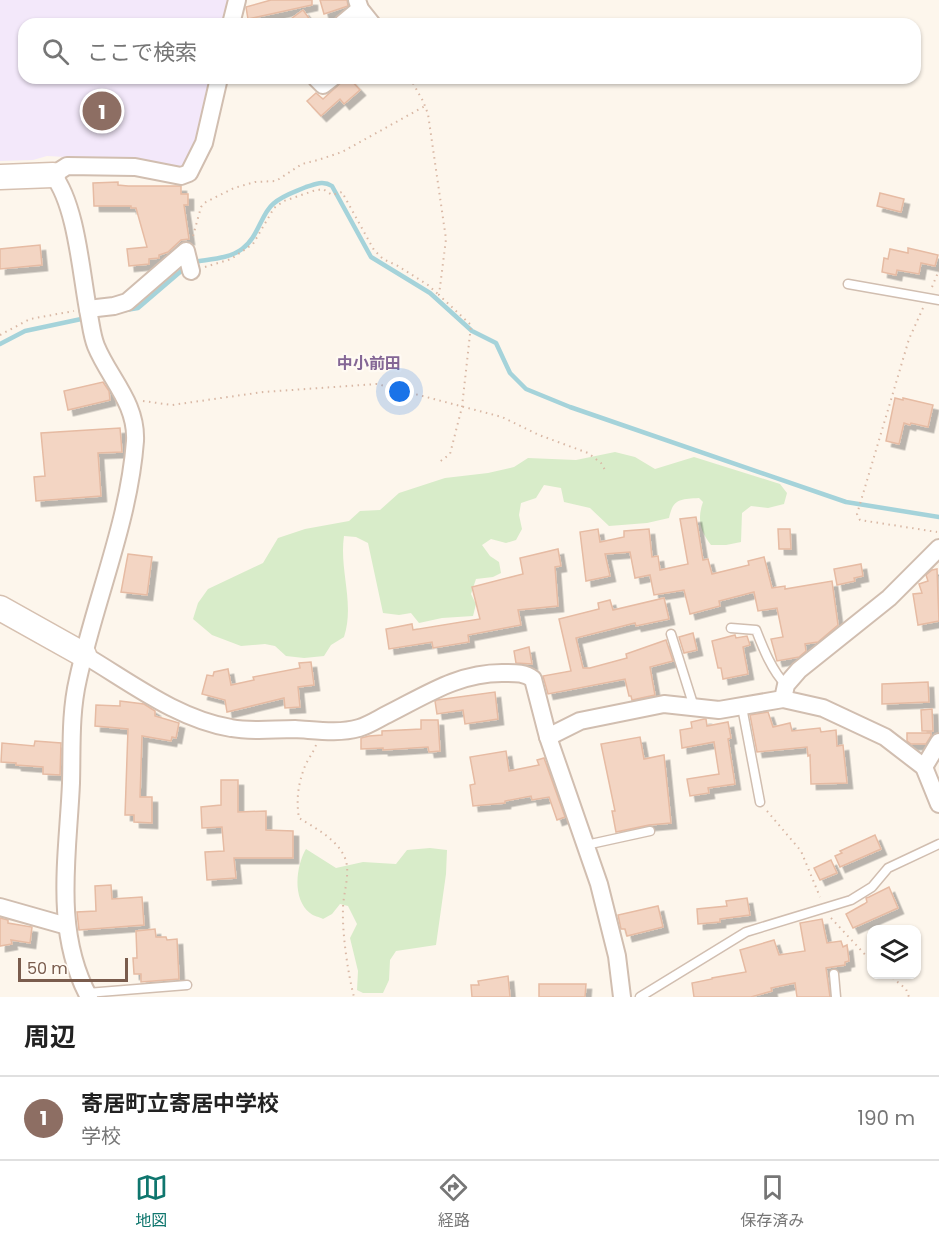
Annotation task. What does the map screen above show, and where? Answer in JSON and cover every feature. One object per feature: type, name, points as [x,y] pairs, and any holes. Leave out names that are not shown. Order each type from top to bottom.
[{"type":"street","points":[[232,18],[237,0]]},
{"type":"street","points":[[347,18],[358,4],[368,18]]},
{"type":"street","points":[[0,177],[53,175],[67,166],[135,167],[181,176],[189,173],[204,143],[218,84]]},
{"type":"street","points":[[53,175],[61,186],[74,229],[95,344],[132,412],[135,439],[125,503],[77,681],[72,718],[65,872],[67,926],[72,957],[88,995]]},
{"type":"street","points":[[88,309],[128,302],[186,251],[191,271]]},
{"type":"street","points":[[548,737],[580,721],[614,713],[664,704],[719,710],[742,707],[784,692],[800,670],[889,598],[939,548]]},
{"type":"street","points":[[0,608],[178,711],[231,728],[320,731],[357,728],[441,686],[462,678],[494,673],[527,674],[533,678],[548,737],[599,884],[617,956],[622,997]]},
{"type":"street","points":[[784,692],[885,737],[924,767],[939,804]]},
{"type":"street","points":[[924,767],[939,742]]},
{"type":"street","points":[[0,907],[67,926]]},
{"type":"lane","points":[[848,285],[939,300]]},
{"type":"lane","points":[[730,628],[756,630],[784,692]]},
{"type":"lane","points":[[671,634],[694,707]]},
{"type":"lane","points":[[742,707],[760,802]]},
{"type":"lane","points":[[586,845],[650,831]]},
{"type":"lane","points":[[640,997],[746,932],[851,900],[872,887],[888,868],[939,844]]},
{"type":"lane","points":[[834,974],[836,997]]},
{"type":"lane","points":[[88,995],[187,985]]},
{"type":"path","points":[[413,84],[425,106],[446,239],[439,295]]},
{"type":"path","points":[[186,251],[196,229],[201,207],[206,202],[234,188],[255,182],[276,181],[302,164],[342,152],[425,106]]},
{"type":"path","points":[[191,271],[240,255],[253,244],[274,208],[284,201],[313,190],[323,189],[332,195],[342,192],[374,250],[383,259],[428,285],[471,325],[462,407],[450,454],[438,464]]},
{"type":"path","points":[[939,270],[909,339],[857,513],[860,519],[871,522],[939,533]]},
{"type":"path","points":[[0,335],[30,319],[88,309]]},
{"type":"path","points":[[124,395],[145,402],[172,405],[263,392],[377,384],[502,417],[539,435],[588,453],[601,463],[605,470]]},
{"type":"path","points":[[320,731],[312,756],[306,764],[297,802],[299,818],[337,846],[345,857],[347,867],[343,909],[344,927],[354,997]]},
{"type":"path","points":[[760,802],[801,851],[825,909],[867,956]]},
{"type":"path","points":[[893,979],[906,989],[909,997]]},
{"type":"shaded area","points":[[0,0],[230,0],[226,18],[18,18],[18,84],[211,84],[197,144],[187,163],[180,168],[138,161],[47,156],[33,160],[0,161]]},
{"type":"green space","points":[[615,452],[635,457],[655,469],[694,457],[780,484],[787,493],[784,504],[768,508],[751,506],[742,513],[741,542],[711,545],[701,525],[700,514],[703,502],[699,498],[678,501],[669,518],[647,523],[609,526],[590,508],[564,502],[561,488],[544,485],[536,498],[521,503],[519,515],[522,529],[516,540],[506,543],[491,539],[482,545],[490,556],[499,562],[501,573],[493,577],[476,579],[471,594],[476,604],[473,616],[442,618],[419,623],[411,613],[399,615],[383,613],[368,543],[356,537],[344,536],[343,561],[348,599],[347,624],[344,637],[331,645],[324,656],[304,658],[286,656],[275,646],[265,644],[241,646],[212,635],[193,619],[198,603],[208,589],[263,563],[278,538],[305,529],[349,521],[360,511],[380,510],[399,493],[445,478],[488,473],[514,467],[528,458],[576,460]]},
{"type":"green space","points":[[430,848],[447,850],[436,945],[396,951],[390,960],[389,980],[383,993],[363,993],[357,990],[358,971],[350,938],[357,924],[348,906],[340,904],[332,914],[323,919],[311,914],[300,899],[298,873],[306,849],[336,868],[363,862],[396,864],[407,850]]},
{"type":"building","points":[[271,0],[312,0],[312,5],[253,18],[248,18],[246,7]]},
{"type":"building","points":[[320,0],[347,0],[348,6],[324,14]]},
{"type":"building","points":[[303,10],[309,18],[292,18]]},
{"type":"building","points":[[339,84],[354,84],[360,90],[344,104],[340,99],[321,116],[307,101],[316,93],[323,99]]},
{"type":"building","points":[[118,182],[118,185],[128,186],[181,186],[181,194],[188,194],[188,205],[184,205],[189,239],[181,240],[168,252],[159,255],[159,258],[149,259],[149,264],[129,266],[127,249],[147,247],[136,208],[94,206],[93,183]]},
{"type":"building","points":[[880,193],[904,199],[901,212],[877,206]]},
{"type":"building","points":[[40,245],[42,265],[0,269],[0,249]]},
{"type":"building","points":[[908,248],[938,255],[935,266],[921,263],[919,274],[897,270],[896,275],[882,272],[884,258],[888,259],[890,249],[908,253]]},
{"type":"building","points":[[103,382],[109,391],[110,400],[68,410],[64,391]]},
{"type":"building","points":[[895,398],[933,405],[928,427],[904,423],[899,444],[886,441]]},
{"type":"building","points":[[120,428],[122,452],[98,453],[101,496],[36,501],[34,477],[45,476],[41,433]]},
{"type":"building","points":[[696,517],[703,560],[708,559],[712,574],[749,565],[748,561],[764,557],[772,588],[785,586],[785,589],[832,581],[838,625],[818,642],[805,644],[806,651],[799,657],[777,661],[771,639],[783,637],[777,608],[758,611],[754,592],[719,601],[720,606],[690,614],[684,590],[654,595],[650,575],[635,578],[630,552],[605,554],[610,576],[586,581],[580,532],[598,529],[600,542],[624,537],[624,531],[649,529],[652,557],[658,556],[660,570],[688,564],[680,519]]},
{"type":"building","points":[[778,529],[790,529],[791,549],[779,549]]},
{"type":"building","points":[[558,549],[561,566],[555,567],[558,606],[518,610],[521,625],[468,635],[469,642],[433,648],[432,642],[389,649],[386,629],[412,624],[413,630],[480,619],[472,587],[523,574],[520,558]]},
{"type":"building","points":[[128,554],[152,557],[147,595],[121,592]]},
{"type":"building","points":[[861,564],[863,576],[854,578],[855,581],[837,585],[834,569]]},
{"type":"building","points":[[937,569],[939,621],[918,625],[913,594],[922,593],[919,584],[928,581],[926,575]]},
{"type":"building","points":[[664,598],[669,619],[636,626],[635,623],[576,638],[583,668],[627,658],[626,654],[666,640],[673,661],[650,667],[655,695],[632,700],[625,679],[548,694],[543,676],[571,671],[559,619],[599,609],[598,603],[610,600],[613,610]]},
{"type":"building","points":[[693,633],[697,650],[684,653],[679,637]]},
{"type":"building","points":[[735,635],[736,638],[747,636],[750,645],[743,647],[748,674],[723,679],[712,641]]},
{"type":"building","points":[[529,647],[532,664],[516,663],[514,651]]},
{"type":"building","points":[[311,662],[314,685],[298,687],[300,707],[285,708],[284,698],[227,712],[225,700],[202,694],[207,675],[213,676],[214,672],[228,669],[231,685],[254,680],[253,677],[300,668],[299,663]]},
{"type":"building","points":[[928,682],[929,702],[882,704],[882,684]]},
{"type":"building","points":[[495,692],[498,719],[465,724],[463,710],[437,714],[435,701],[437,700]]},
{"type":"building","points":[[120,701],[144,704],[155,711],[155,716],[179,723],[176,738],[172,737],[171,741],[142,736],[140,797],[152,797],[152,823],[134,822],[134,815],[125,815],[128,729],[95,726],[96,705],[120,706]]},
{"type":"building","points":[[932,709],[933,731],[922,731],[921,710]]},
{"type":"building","points":[[768,712],[773,727],[790,723],[792,731],[820,728],[821,732],[836,730],[837,746],[843,745],[847,783],[811,784],[810,755],[808,756],[807,747],[757,752],[750,715]]},
{"type":"building","points":[[706,719],[707,726],[728,722],[731,738],[728,739],[735,784],[708,788],[709,793],[690,796],[687,779],[719,774],[714,742],[682,748],[680,730],[692,728],[691,722]]},
{"type":"building","points":[[421,720],[438,720],[440,751],[429,752],[428,747],[361,749],[361,738],[382,735],[382,731],[421,729]]},
{"type":"building","points":[[907,733],[931,733],[931,736],[926,744],[911,744],[907,741]]},
{"type":"building","points":[[640,737],[644,759],[664,755],[671,823],[616,832],[612,811],[615,811],[601,744]]},
{"type":"building","points":[[35,741],[61,743],[60,775],[43,774],[43,767],[1,762],[2,743],[34,746]]},
{"type":"building","points":[[506,751],[509,771],[539,765],[537,760],[544,758],[565,817],[557,820],[549,797],[532,800],[531,796],[505,801],[505,803],[473,806],[470,785],[475,784],[470,757]]},
{"type":"building","points":[[221,780],[238,780],[238,812],[266,811],[266,830],[293,831],[293,858],[234,858],[236,878],[207,880],[205,852],[224,851],[222,827],[202,828],[201,807],[221,805]]},
{"type":"building","points":[[875,835],[881,849],[840,867],[835,856],[842,853],[840,851]]},
{"type":"building","points":[[831,860],[837,873],[820,880],[814,868]]},
{"type":"building","points":[[111,885],[112,899],[142,897],[144,925],[79,930],[77,912],[96,911],[95,886]]},
{"type":"building","points":[[889,887],[898,908],[853,928],[846,914],[867,902],[866,898]]},
{"type":"building","points":[[747,898],[750,915],[698,924],[697,909],[727,906],[726,901]]},
{"type":"building","points":[[658,906],[663,927],[627,936],[625,929],[621,929],[618,915]]},
{"type":"building","points":[[0,918],[8,920],[8,923],[32,927],[30,943],[11,940],[12,944],[0,946]]},
{"type":"building","points":[[822,919],[827,943],[841,941],[843,947],[847,945],[849,961],[845,962],[845,965],[826,968],[830,997],[797,997],[795,983],[771,988],[772,991],[751,997],[694,997],[692,983],[746,972],[740,950],[774,940],[779,955],[805,951],[800,923]]},
{"type":"building","points":[[155,929],[156,937],[166,937],[167,940],[177,939],[179,979],[141,982],[141,974],[134,974],[133,958],[137,958],[136,931]]},
{"type":"building","points":[[508,976],[510,997],[472,997],[471,985],[479,985],[478,981]]},
{"type":"building","points":[[539,984],[586,984],[585,997],[539,997]]},
{"type":"waterway","points":[[193,262],[225,257],[237,252],[252,239],[265,214],[277,201],[313,185],[329,184],[371,257],[430,293],[472,331],[496,343],[510,373],[526,389],[570,407],[846,502],[939,517]]},
{"type":"waterway","points":[[126,310],[138,308],[187,266]]},
{"type":"waterway","points":[[0,344],[25,331],[86,318]]},
{"type":"place","name":"寄居町立寄居中学校","points":[[102,111]]},
{"type":"district","name":"中小前田","points":[[369,363]]}]
